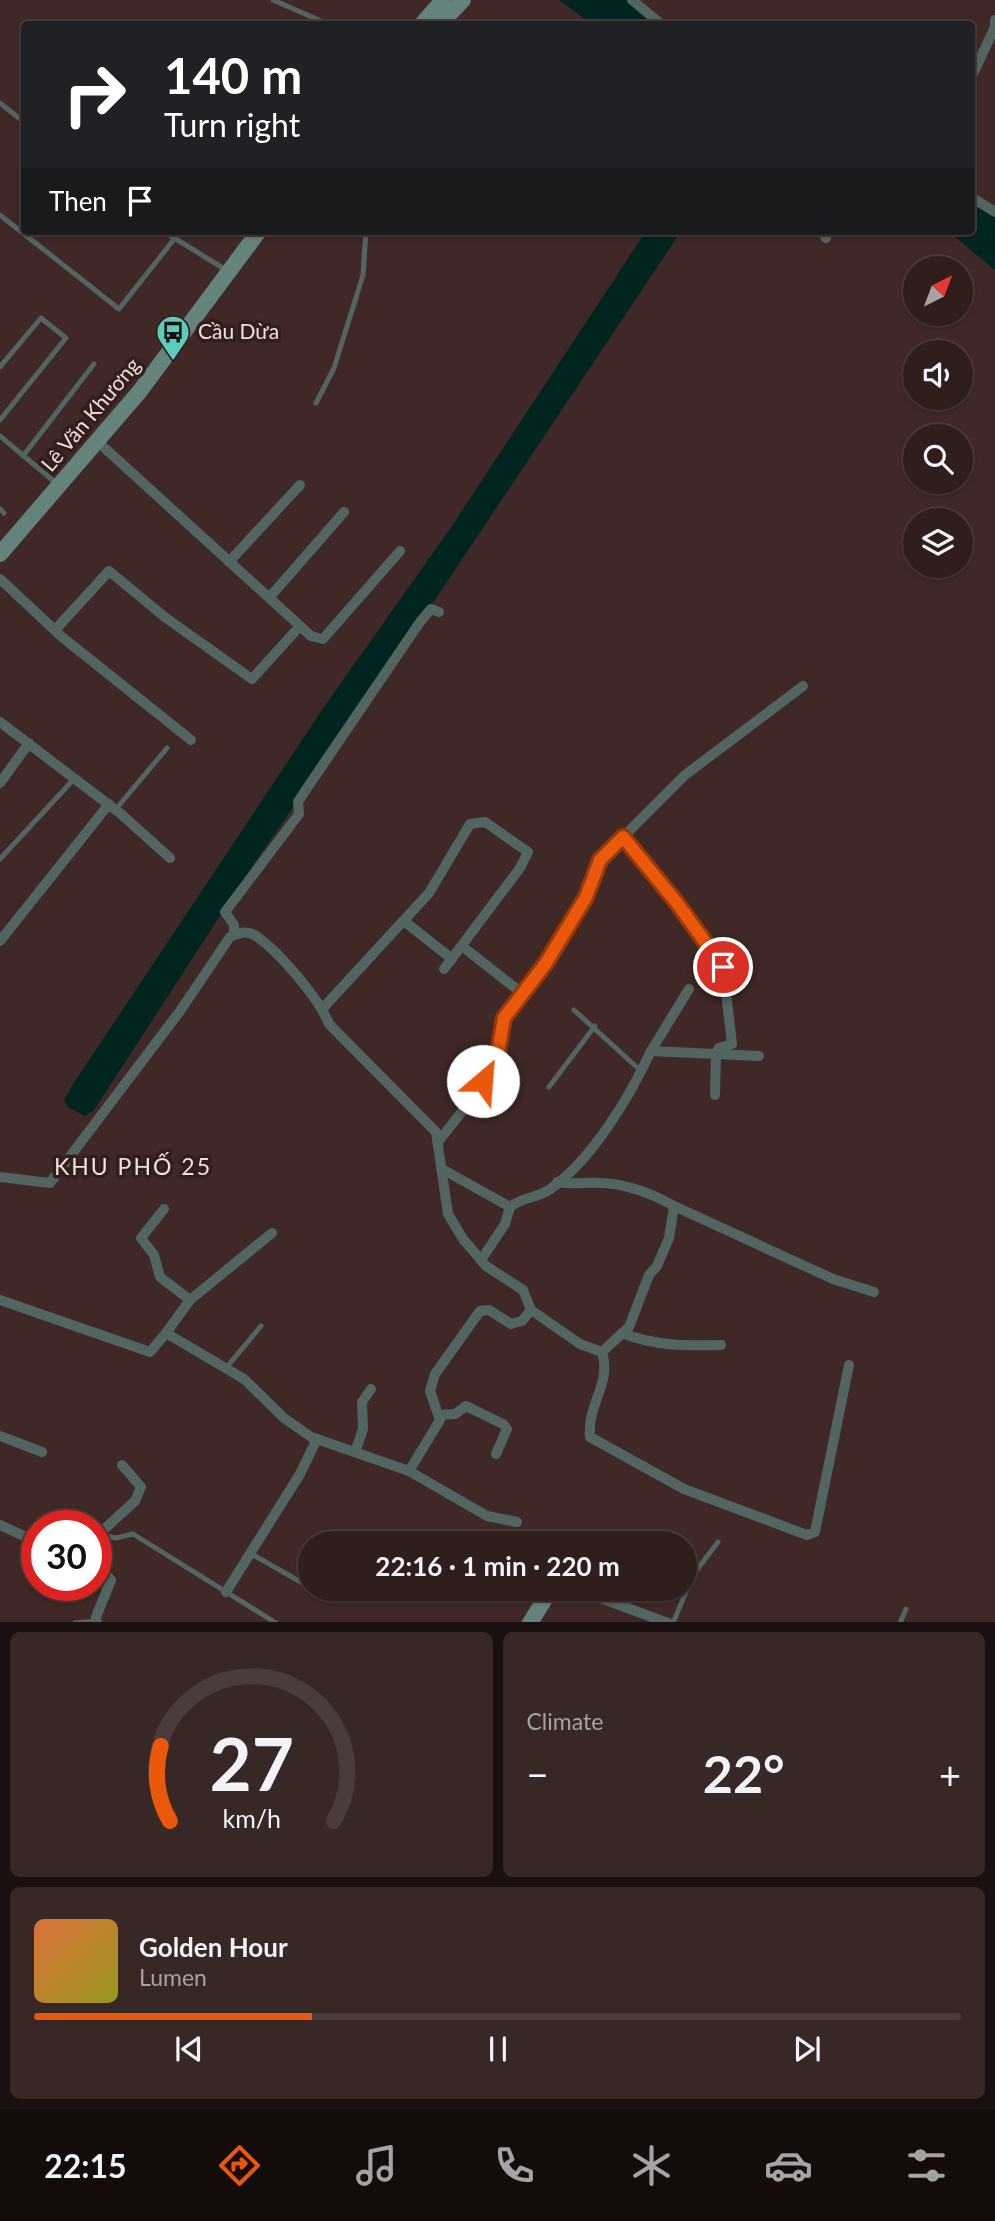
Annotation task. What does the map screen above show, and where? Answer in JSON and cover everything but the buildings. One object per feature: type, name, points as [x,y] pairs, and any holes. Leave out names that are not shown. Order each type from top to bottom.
[{"type":"main road","points":[[425,21],[443,0]]},
{"type":"main road","points":[[443,21],[461,2]]},
{"type":"main road","name":"Lê Văn Khương","points":[[0,554],[140,391],[256,235]]},
{"type":"main road","points":[[530,1622],[542,1601]]},
{"type":"street","points":[[632,0],[657,21]]},
{"type":"street","points":[[975,70],[995,27],[995,20]]},
{"type":"street","points":[[975,200],[995,212]]},
{"type":"street","points":[[97,441],[311,636],[323,639],[400,551]]},
{"type":"street","points":[[229,562],[300,485]]},
{"type":"street","points":[[269,597],[344,512]]},
{"type":"street","points":[[55,630],[109,571],[166,618],[252,679],[300,626]]},
{"type":"street","points":[[0,579],[55,630],[191,740]]},
{"type":"street","points":[[234,935],[234,925],[225,912],[299,814],[298,802],[305,790],[420,622],[432,609],[439,612]]},
{"type":"street","points":[[438,1142],[471,1100],[497,1058],[504,1018],[546,963],[586,897],[600,860],[685,775],[803,686]]},
{"type":"street","points":[[0,722],[113,807],[170,858]]},
{"type":"street","points":[[0,783],[29,743]]},
{"type":"street","points":[[0,941],[113,807]]},
{"type":"street","points":[[323,1008],[429,894],[470,824],[485,822],[528,852],[520,868],[444,969]]},
{"type":"street","points":[[623,837],[677,903],[723,967],[732,1044],[719,1048],[716,1053],[715,1095]]},
{"type":"street","points":[[404,921],[452,959]]},
{"type":"street","points":[[0,1177],[50,1183],[234,935],[242,932],[255,935],[306,986],[323,1008],[329,1024],[436,1132],[448,1214],[463,1239],[481,1260],[523,1290],[531,1310],[580,1344],[602,1352]]},
{"type":"street","points":[[462,946],[523,994]]},
{"type":"street","points":[[481,1260],[505,1224],[510,1207],[521,1198],[547,1191],[573,1168],[630,1095],[650,1051],[689,989]]},
{"type":"street","points":[[650,1051],[759,1056]]},
{"type":"street","points":[[442,1169],[510,1207]]},
{"type":"street","points":[[557,1182],[580,1186],[614,1184],[648,1192],[833,1279],[874,1292]]},
{"type":"street","points":[[602,1352],[629,1327],[649,1275],[657,1266],[669,1238],[674,1206]]},
{"type":"street","points":[[164,1209],[141,1238],[153,1255],[160,1278],[190,1300]]},
{"type":"street","points":[[0,1300],[150,1352],[190,1300],[272,1233]]},
{"type":"street","points":[[409,1471],[440,1420],[430,1391],[435,1374],[480,1311],[489,1310],[511,1324],[522,1321],[531,1310]]},
{"type":"street","points":[[166,1333],[244,1379],[284,1418],[317,1439],[409,1471],[487,1516],[517,1522]]},
{"type":"street","points":[[622,1334],[641,1341],[679,1346],[721,1345]]},
{"type":"street","points":[[602,1352],[607,1368],[588,1418],[590,1437],[684,1489],[807,1535],[815,1532],[849,1365]]},
{"type":"street","points":[[355,1452],[363,1429],[362,1402],[371,1390]]},
{"type":"street","points":[[439,1415],[455,1414],[466,1406],[503,1424],[507,1429],[496,1454]]},
{"type":"street","points":[[0,1436],[43,1452]]},
{"type":"street","points":[[226,1592],[300,1474],[317,1439]]},
{"type":"street","points":[[112,1521],[135,1500],[141,1487],[122,1465]]},
{"type":"street","points":[[0,1525],[21,1535]]},
{"type":"street","points":[[97,1622],[104,1601]]},
{"type":"street","points":[[610,1601],[670,1622]]},
{"type":"lane","points":[[273,0],[321,21]]},
{"type":"lane","points":[[0,103],[21,120]]},
{"type":"lane","points":[[0,215],[21,232]]},
{"type":"lane","points":[[25,235],[119,309],[175,238]]},
{"type":"lane","points":[[170,235],[229,271]]},
{"type":"lane","points":[[316,404],[334,369],[363,275],[366,235]]},
{"type":"lane","points":[[0,367],[41,318],[66,338],[0,420]]},
{"type":"lane","points":[[23,456],[94,364]]},
{"type":"lane","points":[[0,436],[59,485]]},
{"type":"lane","points":[[113,807],[167,748]]},
{"type":"lane","points":[[0,859],[75,778]]},
{"type":"lane","points":[[574,1010],[595,1026],[641,1071]]},
{"type":"lane","points":[[549,1087],[595,1026]]},
{"type":"lane","points":[[226,1368],[261,1325]]},
{"type":"lane","points":[[112,1537],[133,1534],[276,1622]]},
{"type":"lane","points":[[670,1622],[692,1575],[718,1542]]},
{"type":"lane","points":[[250,1553],[298,1580]]},
{"type":"lane","points":[[900,1622],[906,1609]]},
{"type":"lane","points":[[75,1622],[97,1622]]},
{"type":"water","points":[[559,0],[628,0],[654,21],[588,21]]},
{"type":"water","points":[[975,202],[995,214],[995,270],[950,235],[975,235]]},
{"type":"water","points":[[643,235],[678,235],[400,652],[251,868],[94,1110],[85,1116],[68,1107],[64,1100],[73,1084],[324,707],[452,526]]},
{"type":"place","name":"Cầu Dừa","points":[[173,362]]},
{"type":"district","name":"KHU PHỐ 25","points":[[133,1167]]},
{"type":"route","points":[[483,1081],[497,1058],[504,1018],[546,963],[586,897],[600,860],[623,837],[677,903],[723,967]]}]
